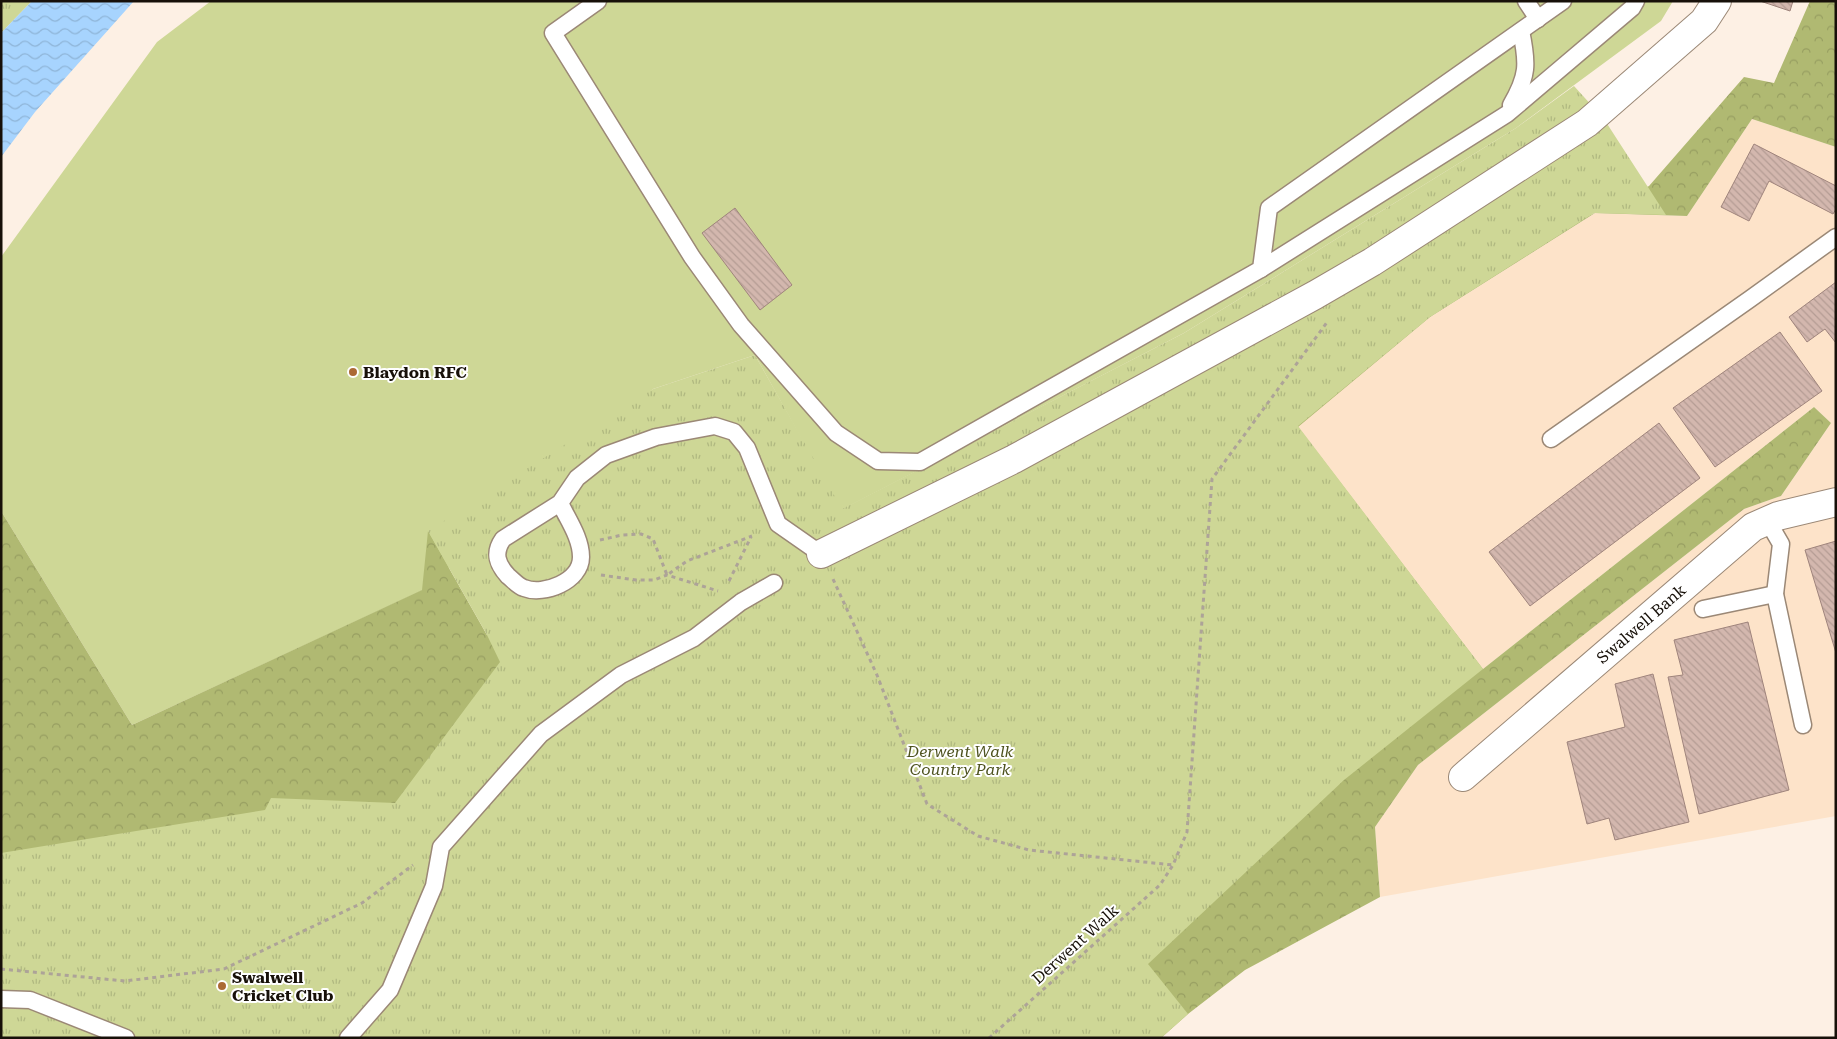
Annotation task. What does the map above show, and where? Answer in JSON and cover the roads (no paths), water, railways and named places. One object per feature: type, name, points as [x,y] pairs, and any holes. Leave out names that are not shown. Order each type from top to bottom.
[{"type":"street","points":[[821,554],[1014,459],[1372,262],[1587,123],[1704,20],[1716,1]]},
{"type":"street","name":"Swalwell Bank","points":[[1463,777],[1753,527],[1767,520],[1836,502]]},
{"type":"lane","points":[[598,1],[553,32],[692,257],[741,325],[836,433],[878,461],[920,462],[1261,269],[1506,114],[1632,8],[1636,1]]},
{"type":"lane","points":[[1526,1],[1538,19]]},
{"type":"lane","points":[[1261,269],[1269,208],[1563,1]]},
{"type":"lane","points":[[1506,114],[1519,91],[1525,75],[1526,55],[1521,31]]},
{"type":"lane","points":[[1551,439],[1836,237]]},
{"type":"lane","points":[[560,503],[580,545],[582,559],[577,572],[564,582],[548,588],[536,590],[523,588],[502,570],[497,562],[498,546],[503,539],[560,503],[577,478],[606,455],[656,437],[715,426],[734,432],[747,448],[778,524],[821,554]]},
{"type":"lane","points":[[1767,520],[1781,544],[1775,594],[1803,725]]},
{"type":"lane","points":[[348,1038],[390,990],[434,886],[441,847],[541,734],[621,675],[694,638],[741,602],[774,583]]},
{"type":"lane","points":[[1703,609],[1775,594]]},
{"type":"lane","points":[[1,999],[30,1000],[126,1038]]},
{"type":"water","points":[[32,1],[134,1],[35,112],[1,157],[1,33]]},
{"type":"place","name":"Blaydon RFC","points":[[353,372]]},
{"type":"place","name":"Swalwell Cricket Club","points":[[222,986]]},
{"type":"park label","name":"Derwent Walk Country Park","points":[[960,760]]}]
